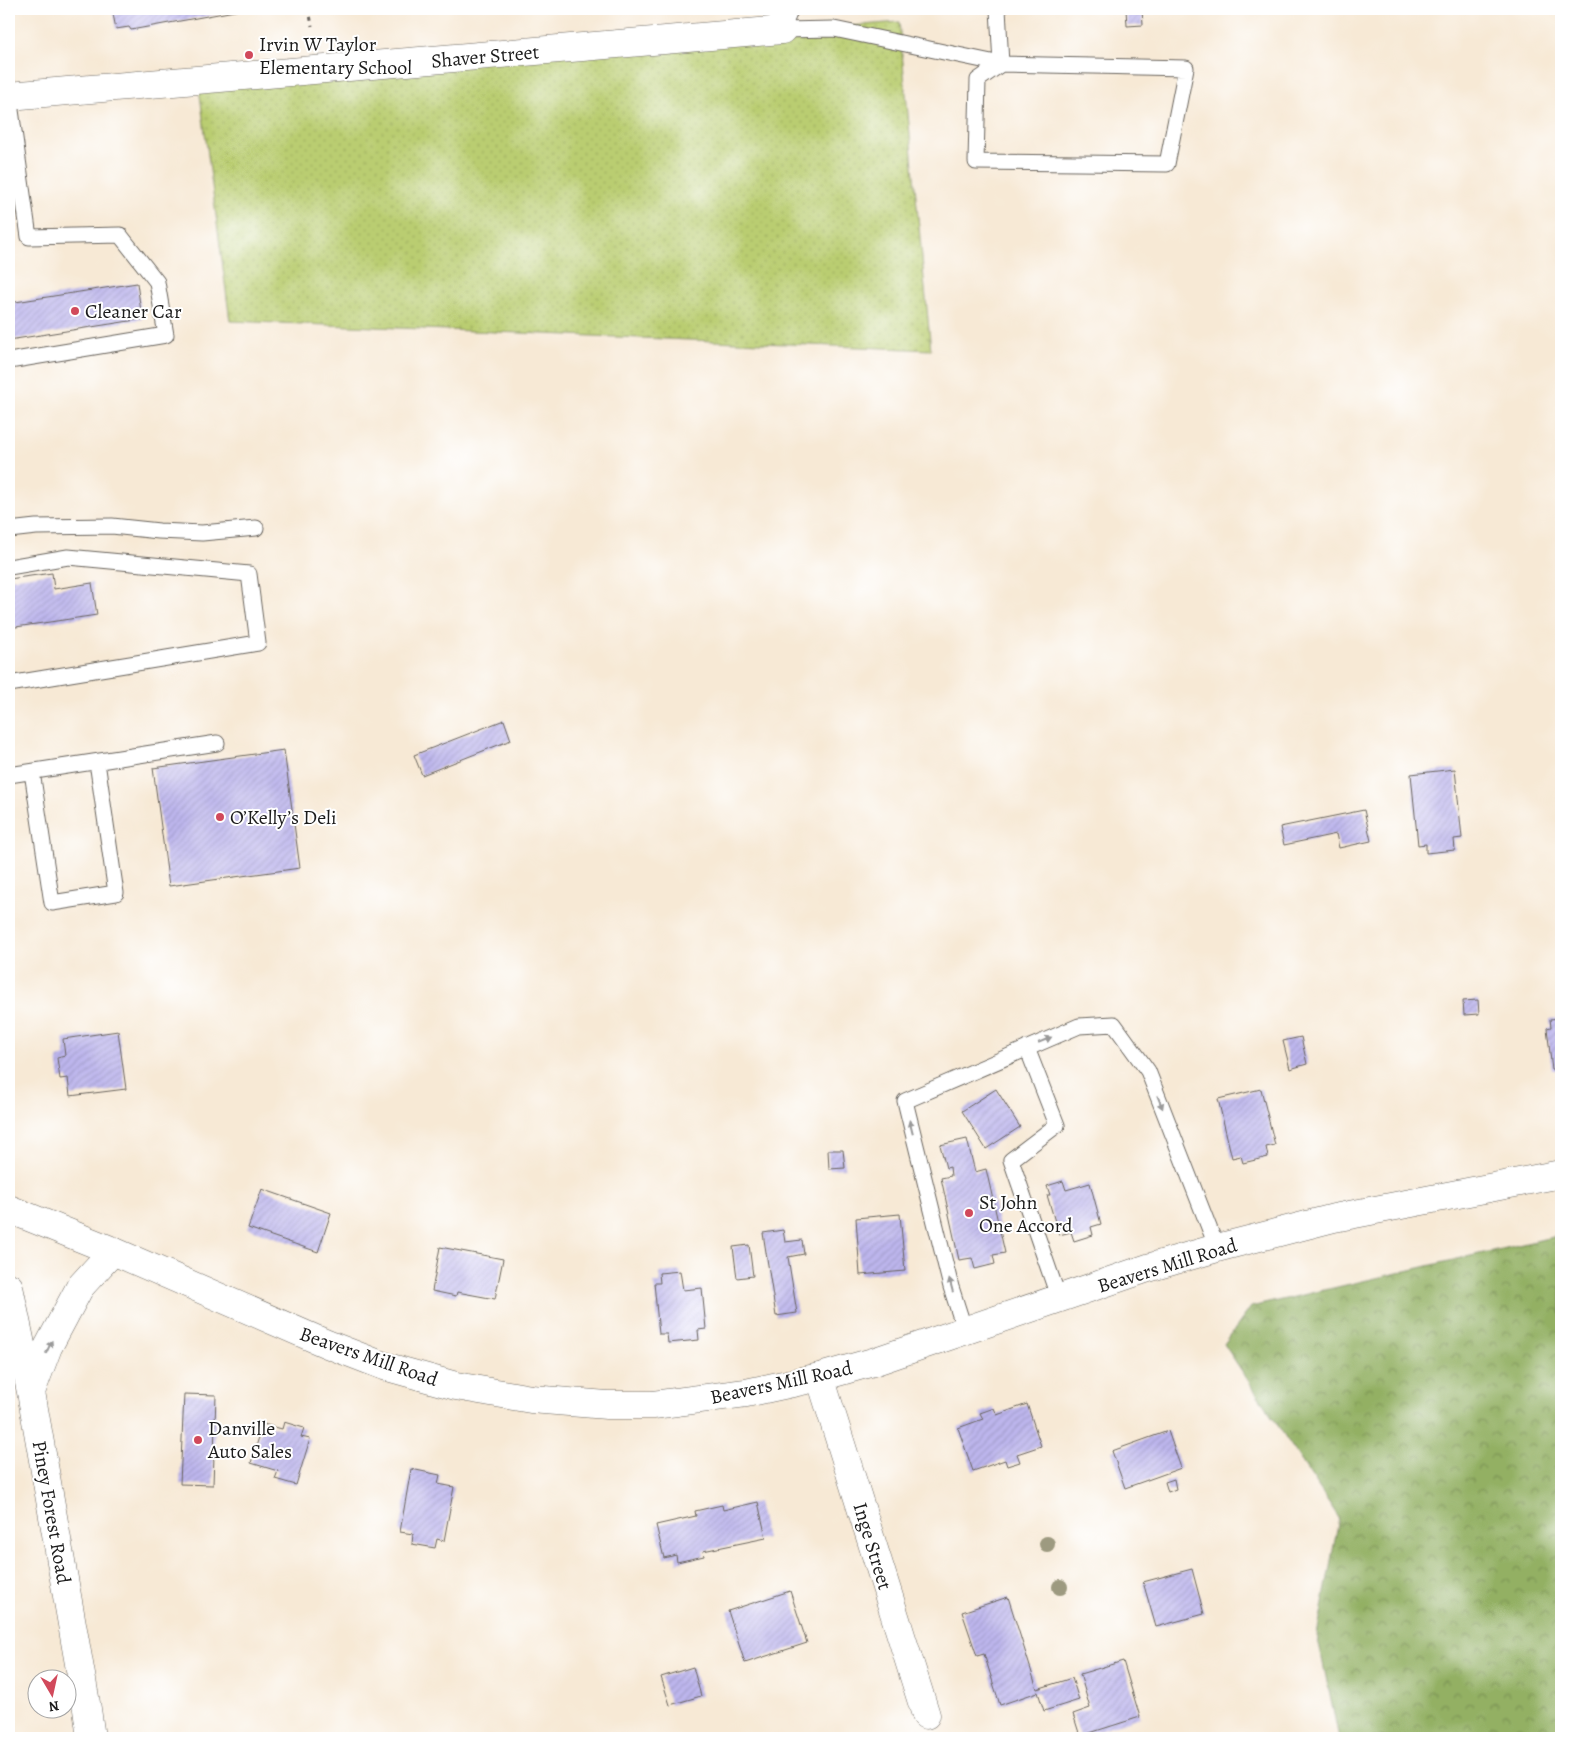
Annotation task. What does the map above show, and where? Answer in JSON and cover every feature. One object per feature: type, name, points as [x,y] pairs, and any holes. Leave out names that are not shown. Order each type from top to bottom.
[{"type":"street","name":"Shaver Street","points":[[9,96],[786,19]]},
{"type":"street","name":"Beavers Mill Road","points":[[9,1209],[113,1251],[327,1344],[384,1366],[456,1386],[531,1399],[653,1405],[746,1393],[820,1377],[873,1362],[1148,1268],[1217,1248],[1334,1218],[1561,1174]]},
{"type":"street","points":[[30,1392],[48,1347],[80,1287],[113,1251]]},
{"type":"street","name":"Piney Forest Road","points":[[9,1287],[30,1392],[91,1738]]},
{"type":"street","name":"Inge Street","points":[[820,1377],[926,1715]]},
{"type":"lane","points":[[998,9],[1001,64]]},
{"type":"lane","points":[[786,19],[1001,64],[1186,68],[1167,164],[976,162],[978,80],[1001,64]]},
{"type":"lane","points":[[9,96],[29,238],[120,235],[157,282],[166,335],[9,361]]},
{"type":"lane","points":[[9,530],[36,527],[112,526],[202,533],[256,528]]},
{"type":"lane","points":[[9,567],[68,557],[249,574],[258,644],[9,684]]},
{"type":"lane","points":[[9,775],[217,743]]},
{"type":"lane","points":[[32,772],[52,903],[116,893],[96,762]]},
{"type":"lane","points":[[965,1331],[951,1287],[905,1100],[1079,1026],[1114,1024],[1148,1071],[1217,1248]]},
{"type":"lane","points":[[1027,1048],[1057,1126],[1011,1160],[1059,1299]]},
{"type":"path","points":[[309,9],[312,26]]},
{"type":"green space","points":[[899,22],[931,350],[230,321],[198,80]]},
{"type":"green space","points":[[1561,1235],[1561,1738],[1339,1738],[1317,1635],[1339,1518],[1224,1344],[1251,1307]]},
{"type":"building","points":[[112,9],[240,10],[131,30],[129,27],[116,29]]},
{"type":"building","points":[[1126,9],[1142,9],[1143,25],[1127,26]]},
{"type":"building","name":"Cleaner Car","points":[[137,283],[142,319],[9,340],[9,303]]},
{"type":"building","points":[[52,573],[54,589],[92,583],[97,615],[9,628],[9,579]]},
{"type":"building","points":[[504,720],[511,740],[422,775],[414,755]]},
{"type":"building","points":[[284,750],[300,868],[169,886],[153,768]]},
{"type":"building","points":[[1455,769],[1462,838],[1454,839],[1455,850],[1426,853],[1426,844],[1418,845],[1411,774]]},
{"type":"building","points":[[1364,810],[1371,841],[1339,848],[1336,834],[1284,845],[1280,827]]},
{"type":"building","points":[[1478,1000],[1479,1014],[1464,1015],[1463,1001]]},
{"type":"building","points":[[1561,1018],[1561,1080],[1558,1080],[1557,1070],[1552,1070],[1547,1028],[1551,1027],[1550,1019]]},
{"type":"building","points":[[118,1031],[126,1089],[70,1096],[68,1078],[60,1079],[57,1058],[65,1056],[63,1039]]},
{"type":"building","points":[[1301,1037],[1307,1064],[1290,1069],[1283,1041]]},
{"type":"building","points":[[996,1089],[1020,1127],[986,1149],[962,1111]]},
{"type":"building","points":[[1261,1089],[1275,1145],[1266,1147],[1268,1157],[1243,1163],[1241,1156],[1232,1158],[1218,1099]]},
{"type":"building","points":[[967,1139],[975,1172],[986,1169],[1005,1253],[993,1255],[995,1264],[975,1269],[972,1258],[959,1260],[941,1178],[951,1176],[950,1167],[946,1168],[940,1145]]},
{"type":"building","points":[[828,1150],[843,1150],[845,1168],[829,1169]]},
{"type":"building","points":[[1063,1181],[1066,1190],[1090,1183],[1101,1224],[1091,1227],[1093,1235],[1074,1241],[1071,1232],[1059,1235],[1047,1195],[1050,1195],[1047,1186]]},
{"type":"building","points":[[262,1189],[331,1213],[318,1252],[248,1228]]},
{"type":"building","points":[[900,1214],[905,1271],[860,1275],[856,1218]]},
{"type":"building","points":[[783,1230],[785,1242],[802,1240],[804,1254],[788,1257],[797,1313],[776,1316],[763,1233]]},
{"type":"building","points":[[749,1245],[753,1276],[737,1278],[733,1247]]},
{"type":"building","points":[[440,1247],[503,1259],[495,1299],[457,1292],[456,1296],[432,1291]]},
{"type":"building","points":[[680,1271],[683,1290],[702,1288],[706,1329],[698,1330],[699,1340],[668,1343],[667,1334],[659,1334],[654,1283],[660,1283],[659,1273]]},
{"type":"building","name":"Danville Auto Sales","points":[[184,1394],[216,1395],[213,1485],[180,1484]]},
{"type":"building","points":[[1027,1404],[1041,1446],[1017,1454],[1020,1462],[1007,1466],[1005,1460],[973,1471],[958,1428],[983,1419],[980,1413],[994,1408],[997,1415]]},
{"type":"building","points":[[284,1422],[304,1428],[301,1437],[310,1439],[296,1485],[275,1479],[278,1471],[251,1463],[263,1424],[282,1429]]},
{"type":"building","points":[[1168,1431],[1181,1468],[1125,1488],[1112,1451]]},
{"type":"building","points":[[411,1469],[440,1475],[438,1484],[454,1487],[444,1541],[437,1539],[435,1548],[412,1544],[413,1534],[400,1532]]},
{"type":"building","points":[[1174,1479],[1176,1489],[1168,1492],[1165,1482]]},
{"type":"building","points":[[758,1502],[766,1538],[703,1551],[704,1556],[677,1562],[676,1555],[664,1558],[656,1525],[696,1516],[695,1511],[722,1505],[723,1510]]},
{"type":"building","points":[[1192,1569],[1204,1614],[1156,1627],[1143,1582]]},
{"type":"building","points":[[790,1591],[807,1643],[745,1663],[728,1611]]},
{"type":"building","points":[[1008,1597],[1037,1689],[1072,1678],[1079,1700],[1044,1711],[1038,1692],[1000,1705],[984,1654],[977,1656],[962,1612]]},
{"type":"building","points":[[1123,1661],[1140,1717],[1080,1736],[1073,1714],[1090,1708],[1080,1674]]},
{"type":"building","points":[[693,1667],[701,1696],[670,1705],[661,1677]]},
{"type":"place","name":"Irvin W Taylor Elementary School","points":[[249,55]]},
{"type":"place","name":"Cleaner Car","points":[[75,311]]},
{"type":"place","name":"O’Kelly’s Deli","points":[[220,817]]},
{"type":"place","name":"St John One Accord","points":[[969,1213]]},
{"type":"place","name":"Danville Auto Sales","points":[[198,1440]]}]
